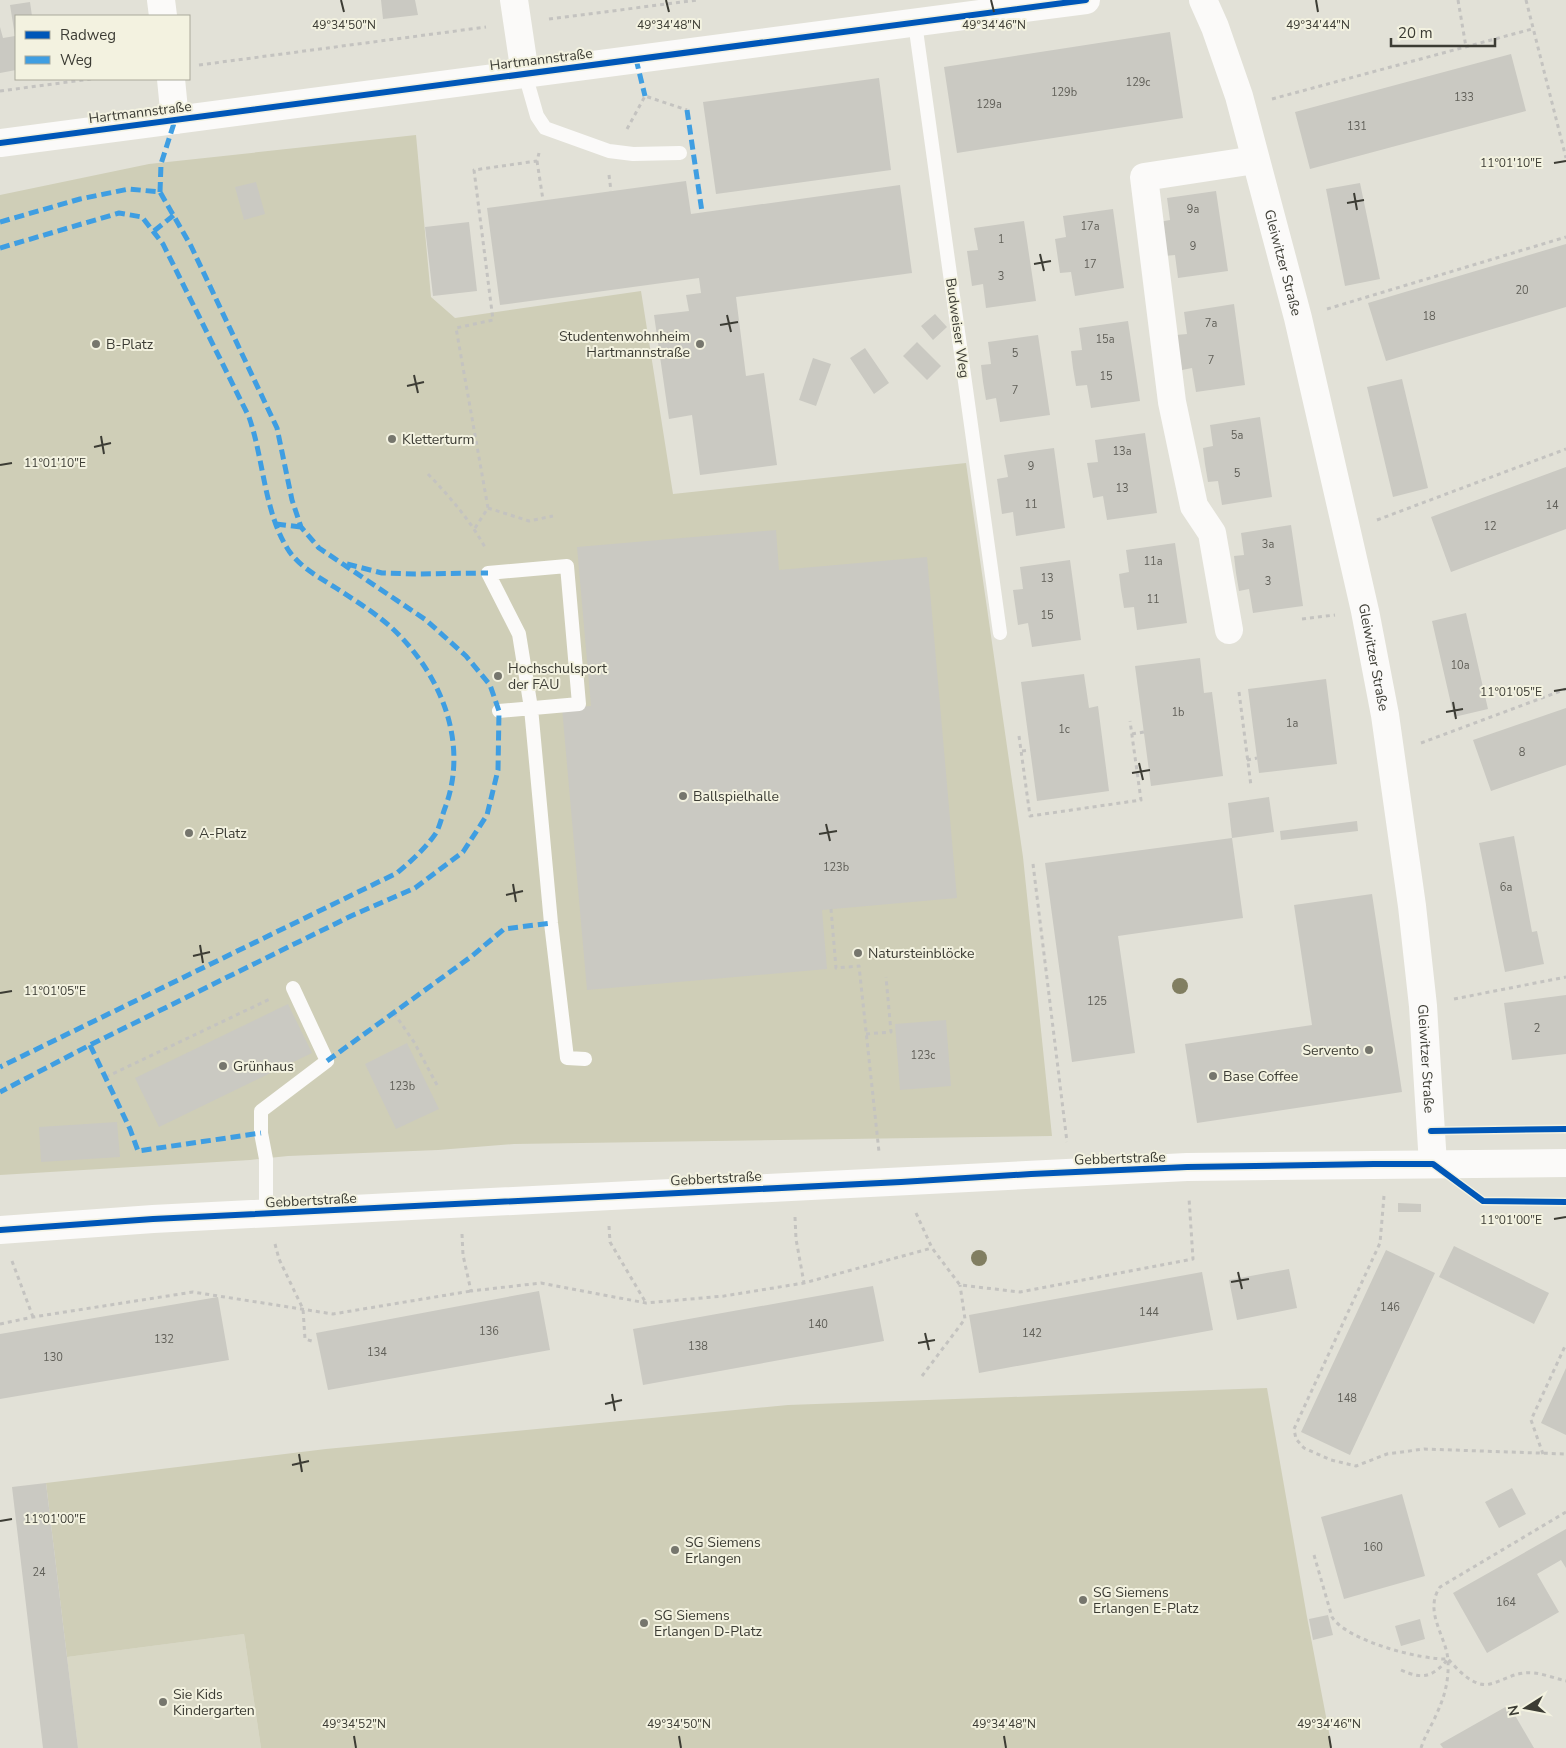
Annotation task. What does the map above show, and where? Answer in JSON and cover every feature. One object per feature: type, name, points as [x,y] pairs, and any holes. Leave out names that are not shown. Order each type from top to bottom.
[{"type":"street","points":[[161,0],[163,15]]},
{"type":"street","name":"Hartmannstraße","points":[[0,143],[915,22],[1004,5],[1086,0]]},
{"type":"street","name":"Gleiwitzer Straße","points":[[1203,0],[1215,27],[1239,96],[1298,318],[1365,610],[1385,715],[1412,906],[1423,1006],[1433,1164]]},
{"type":"street","points":[[515,12],[525,74]]},
{"type":"street","points":[[170,80],[175,120]]},
{"type":"street","points":[[1228,630],[1212,532],[1194,506],[1172,402],[1144,177],[1255,160]]},
{"type":"street","name":"Gebbertstraße","points":[[0,1230],[153,1219],[266,1215],[793,1186],[1187,1167],[1566,1163]]},
{"type":"lane","name":"Budweiser Weg","points":[[915,22],[1000,633]]},
{"type":"lane","points":[[525,74],[537,116],[545,128],[610,151],[633,154],[680,153]]},
{"type":"lane","points":[[498,711],[531,708],[579,704],[567,566],[488,573],[519,634],[531,708],[551,923],[567,1058],[585,1059]]},
{"type":"lane","points":[[266,1215],[266,1159],[261,1133],[261,1112],[327,1061],[293,988]]},
{"type":"path","points":[[198,65],[515,12],[698,0]]},
{"type":"path","points":[[1458,0],[1466,47]]},
{"type":"path","points":[[1526,0],[1566,158]]},
{"type":"path","points":[[1239,96],[1264,101],[1532,29]]},
{"type":"path","points":[[0,91],[83,80]]},
{"type":"path","points":[[645,96],[687,110]]},
{"type":"path","points":[[542,200],[537,161],[545,128]]},
{"type":"path","points":[[475,528],[488,508],[456,328],[493,320],[474,170],[537,161]]},
{"type":"path","points":[[1298,318],[1566,237]]},
{"type":"path","points":[[1348,532],[1566,449]]},
{"type":"path","points":[[428,474],[475,528],[491,558],[488,573]]},
{"type":"path","points":[[488,508],[529,520],[553,516]]},
{"type":"path","points":[[1390,755],[1566,689]]},
{"type":"path","points":[[1239,692],[1251,786]]},
{"type":"path","points":[[1019,736],[1030,816],[1141,800],[1130,721]]},
{"type":"path","points":[[1132,734],[1144,732]]},
{"type":"path","points":[[1022,751],[1030,750]]},
{"type":"path","points":[[1247,760],[1257,758]]},
{"type":"path","points":[[1033,864],[1071,1172]]},
{"type":"path","points":[[831,909],[836,968],[859,966],[866,1034],[892,1182],[932,1248],[960,1285],[965,1319],[922,1376]]},
{"type":"path","points":[[1423,1006],[1566,977]]},
{"type":"path","points":[[866,1034],[891,1032],[886,978]]},
{"type":"path","points":[[106,1077],[293,988]]},
{"type":"path","points":[[394,1013],[414,1042],[436,1085]]},
{"type":"path","points":[[1386,1164],[1384,1215],[1380,1243],[1294,1429],[1296,1438],[1304,1448],[1331,1460],[1356,1466],[1387,1454],[1424,1450],[1566,1454]]},
{"type":"path","points":[[960,1285],[1020,1292],[1194,1259],[1187,1167]]},
{"type":"path","points":[[793,1186],[796,1239],[804,1283]]},
{"type":"path","points":[[607,1196],[610,1242],[646,1303]]},
{"type":"path","points":[[460,1205],[463,1255],[471,1291]]},
{"type":"path","points":[[266,1215],[279,1259],[304,1309],[305,1339],[315,1342]]},
{"type":"path","points":[[0,1324],[33,1317],[193,1292],[332,1314],[471,1291],[541,1283],[646,1303],[724,1296],[804,1283],[932,1248]]},
{"type":"path","points":[[10,1256],[33,1317]]},
{"type":"path","points":[[1543,1454],[1531,1420],[1566,1344]]},
{"type":"path","points":[[1422,1748],[1423,1740],[1438,1712],[1447,1687],[1448,1659],[1436,1624],[1436,1593],[1440,1587],[1566,1512]]},
{"type":"path","points":[[1314,1555],[1332,1617],[1336,1624],[1344,1630],[1393,1650],[1448,1659],[1458,1670],[1474,1682],[1490,1684],[1526,1672],[1566,1681]]},
{"type":"path","points":[[1401,1670],[1418,1675],[1432,1674],[1438,1672],[1448,1659]]},
{"type":"shaded area","name":"Hochschulsport der FAU","points":[[416,135],[431,297],[455,318],[641,291],[673,494],[966,463],[1023,857],[1052,1136],[514,1144],[438,1150],[288,1156],[0,1175],[0,195],[149,164]]},
{"type":"shaded area","name":"SG Siemens Erlangen","points":[[1267,1388],[1332,1748],[261,1748],[244,1634],[67,1657],[46,1483],[326,1449],[788,1405]]},
{"type":"shaded area","name":"Sie Kids Kindergarten","points":[[244,1634],[261,1748],[78,1748],[67,1657]]},
{"type":"building","points":[[381,0],[415,0],[418,15],[383,19]]},
{"type":"building","points":[[30,2],[32,15],[15,15],[15,36],[10,5]]},
{"type":"building","points":[[0,27],[3,38],[15,36],[15,70],[0,73]]},
{"type":"building","points":[[1170,32],[1183,118],[957,153],[944,67]]},
{"type":"building","points":[[1511,54],[1526,111],[1310,169],[1295,112]]},
{"type":"building","points":[[879,78],[891,170],[716,194],[703,102]]},
{"type":"building","name":"Studentenwohnheim Hartmannstraße","points":[[686,181],[691,214],[900,185],[912,273],[736,297],[746,376],[764,373],[777,465],[700,475],[692,415],[669,419],[654,315],[689,311],[686,295],[701,293],[699,278],[500,305],[487,208]]},
{"type":"building","points":[[256,182],[265,214],[244,220],[235,187]]},
{"type":"building","points":[[1360,183],[1380,279],[1345,286],[1326,189]]},
{"type":"building","points":[[1216,191],[1228,271],[1178,278],[1175,255],[1164,256],[1159,222],[1170,220],[1167,198]]},
{"type":"building","points":[[1113,209],[1124,288],[1075,296],[1071,272],[1060,273],[1055,239],[1066,237],[1063,216]]},
{"type":"building","points":[[1024,221],[1036,301],[986,308],[983,284],[972,286],[967,251],[978,250],[974,228]]},
{"type":"building","points":[[469,222],[477,291],[433,296],[425,227]]},
{"type":"building","points":[[1566,244],[1566,307],[1386,361],[1368,303]]},
{"type":"building","points":[[1234,304],[1245,385],[1196,392],[1192,368],[1182,370],[1176,335],[1187,334],[1184,312]]},
{"type":"building","points":[[935,314],[947,327],[933,340],[921,326]]},
{"type":"building","points":[[1128,321],[1140,401],[1091,408],[1087,385],[1076,386],[1073,368],[1071,351],[1082,350],[1079,328]]},
{"type":"building","points":[[1038,335],[1050,415],[1000,422],[996,398],[986,400],[983,382],[981,365],[991,364],[988,342]]},
{"type":"building","points":[[917,342],[941,366],[927,380],[903,356]]},
{"type":"building","points":[[865,348],[889,383],[874,394],[850,358]]},
{"type":"building","points":[[813,358],[831,364],[816,406],[799,400]]},
{"type":"building","points":[[1402,379],[1428,488],[1393,497],[1367,387]]},
{"type":"building","points":[[1260,417],[1272,497],[1222,505],[1218,481],[1208,482],[1205,464],[1203,448],[1213,446],[1210,425]]},
{"type":"building","points":[[1145,433],[1157,513],[1107,520],[1103,496],[1093,498],[1087,463],[1098,462],[1095,440]]},
{"type":"building","points":[[1054,448],[1065,528],[1016,536],[1013,512],[1002,514],[997,479],[1008,477],[1004,455]]},
{"type":"building","points":[[1566,467],[1566,529],[1451,572],[1431,517]]},
{"type":"building","points":[[1291,525],[1303,606],[1253,613],[1249,589],[1239,591],[1236,573],[1234,556],[1244,555],[1241,533]]},
{"type":"building","points":[[776,530],[779,570],[927,557],[957,898],[822,910],[827,969],[587,990],[562,708],[591,706],[577,547]]},
{"type":"building","points":[[1175,543],[1187,623],[1137,630],[1134,607],[1124,608],[1121,590],[1119,574],[1129,572],[1126,550]]},
{"type":"building","points":[[1070,560],[1081,640],[1032,647],[1028,623],[1018,625],[1013,590],[1023,589],[1020,567]]},
{"type":"building","points":[[1466,613],[1488,709],[1454,717],[1432,621]]},
{"type":"building","points":[[1200,658],[1204,693],[1212,692],[1223,776],[1151,786],[1135,666]]},
{"type":"building","points":[[1084,674],[1089,708],[1098,706],[1109,791],[1037,801],[1021,682]]},
{"type":"building","points":[[1326,679],[1337,764],[1259,773],[1248,689]]},
{"type":"building","points":[[1566,708],[1566,765],[1491,791],[1473,740]]},
{"type":"building","points":[[1269,797],[1274,832],[1232,838],[1228,803]]},
{"type":"building","points":[[1357,821],[1358,831],[1281,840],[1280,831]]},
{"type":"building","points":[[1514,836],[1532,932],[1537,931],[1544,964],[1505,972],[1479,843]]},
{"type":"building","points":[[1232,838],[1243,918],[1118,936],[1135,1053],[1072,1062],[1045,863]]},
{"type":"building","points":[[1372,894],[1402,1092],[1197,1123],[1185,1044],[1312,1025],[1294,905]]},
{"type":"building","points":[[1566,995],[1566,1054],[1512,1060],[1504,1003]]},
{"type":"building","name":"Grünhaus","points":[[288,1004],[312,1053],[159,1127],[135,1078]]},
{"type":"building","points":[[946,1020],[951,1086],[900,1090],[895,1024]]},
{"type":"building","points":[[407,1043],[439,1109],[396,1129],[365,1064]]},
{"type":"building","points":[[117,1122],[120,1157],[41,1162],[39,1127]]},
{"type":"building","points":[[1398,1203],[1421,1204],[1421,1212],[1398,1212]]},
{"type":"building","points":[[1454,1246],[1549,1293],[1534,1324],[1439,1277]]},
{"type":"building","points":[[1386,1250],[1435,1273],[1350,1455],[1301,1432]]},
{"type":"building","points":[[1289,1269],[1297,1308],[1237,1320],[1229,1280]]},
{"type":"building","points":[[1202,1272],[1213,1330],[979,1373],[969,1315]]},
{"type":"building","points":[[873,1286],[884,1341],[643,1385],[633,1329]]},
{"type":"building","points":[[539,1291],[550,1350],[328,1390],[316,1333]]},
{"type":"building","points":[[218,1297],[229,1360],[0,1399],[0,1334]]},
{"type":"building","points":[[1566,1368],[1566,1435],[1541,1423]]},
{"type":"building","points":[[46,1483],[78,1748],[43,1748],[12,1487]]},
{"type":"building","points":[[1512,1488],[1526,1514],[1499,1528],[1485,1502]]},
{"type":"building","points":[[1402,1494],[1425,1576],[1344,1599],[1321,1517]]},
{"type":"building","points":[[1566,1529],[1566,1568],[1561,1560],[1537,1574],[1559,1612],[1487,1653],[1453,1593]]},
{"type":"building","points":[[1328,1615],[1333,1635],[1313,1640],[1309,1619]]},
{"type":"building","points":[[1420,1619],[1425,1639],[1401,1646],[1395,1626]]},
{"type":"building","points":[[1509,1705],[1534,1748],[1443,1748],[1440,1744]]},
{"type":"marked path","points":[[636,59],[645,96]]},
{"type":"marked path","points":[[687,110],[702,212]]},
{"type":"marked path","points":[[160,192],[161,164],[175,120]]},
{"type":"marked path","points":[[0,222],[80,199],[129,189],[160,192],[191,246],[277,428],[292,500],[301,527],[319,548],[426,620],[466,656],[490,685],[499,711],[498,770],[487,815],[463,852],[415,888],[351,916],[90,1045],[0,1092]]},
{"type":"marked path","points":[[0,248],[119,213],[142,217],[163,244],[249,417],[274,520],[289,551],[311,572],[381,619],[411,648],[426,668],[447,712],[454,760],[452,784],[437,830],[423,850],[397,873],[0,1067]]},
{"type":"marked path","points":[[154,231],[174,215]]},
{"type":"marked path","points":[[276,524],[301,527]]},
{"type":"marked path","points":[[347,564],[382,573],[488,573]]},
{"type":"marked path","points":[[327,1061],[472,956],[504,929],[551,923]]},
{"type":"marked path","points":[[90,1045],[130,1129],[138,1151],[261,1133]]},
{"type":"cycle path","points":[[0,143],[1086,0]]},
{"type":"cycle path","points":[[1431,1131],[1566,1129]]},
{"type":"cycle path","points":[[0,1230],[153,1219],[1187,1167],[1433,1164],[1483,1201],[1566,1202]]},
{"type":"place","name":"B-Platz","points":[[96,344]]},
{"type":"place","name":"Studentenwohnheim Hartmannstraße","points":[[700,344]]},
{"type":"place","name":"Kletterturm","points":[[392,439]]},
{"type":"place","name":"Hochschulsport der FAU","points":[[498,676]]},
{"type":"place","name":"Ballspielhalle","points":[[683,796]]},
{"type":"place","name":"A-Platz","points":[[189,833]]},
{"type":"place","name":"Natursteinblöcke","points":[[858,953]]},
{"type":"place","name":"Servento","points":[[1369,1050]]},
{"type":"place","name":"Grünhaus","points":[[223,1066]]},
{"type":"place","name":"Base Coffee","points":[[1213,1076]]},
{"type":"place","name":"SG Siemens Erlangen","points":[[675,1550]]},
{"type":"place","name":"SG Siemens Erlangen E-Platz","points":[[1083,1600]]},
{"type":"place","name":"SG Siemens Erlangen D-Platz","points":[[644,1623]]},
{"type":"place","name":"Sie Kids Kindergarten","points":[[163,1702]]}]
